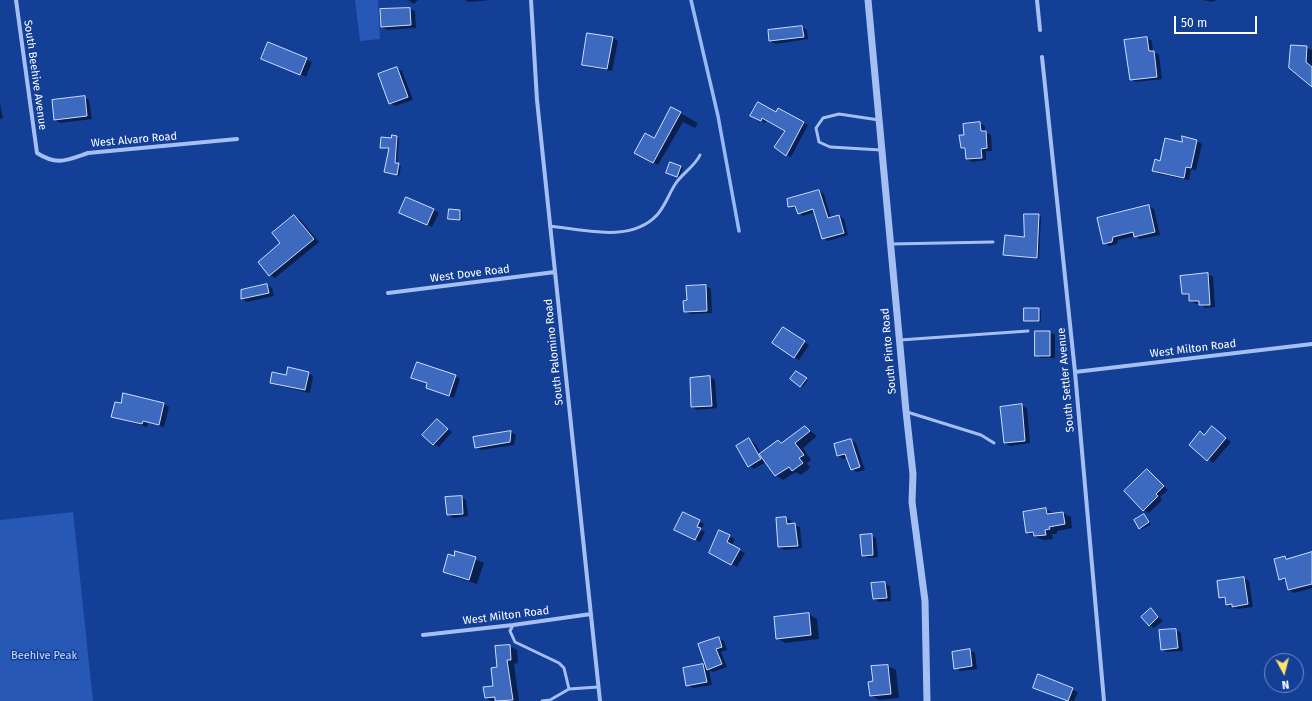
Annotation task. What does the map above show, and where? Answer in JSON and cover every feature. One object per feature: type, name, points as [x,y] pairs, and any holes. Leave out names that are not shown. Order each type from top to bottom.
[{"type":"street","name":"South Beehive Avenue","points":[[16,0],[37,153]]},
{"type":"street","name":"South Palomino Road","points":[[531,0],[538,100],[550,226],[600,701]]},
{"type":"street","name":"South Pinto Road","points":[[868,0],[913,474],[912,502],[925,600],[927,701]]},
{"type":"street","points":[[1037,0],[1040,30]]},
{"type":"street","name":"South Settler Avenue","points":[[1042,57],[1075,372],[1104,701]]},
{"type":"street","name":"West Alvaro Road","points":[[37,153],[48,160],[66,160],[88,153],[237,139]]},
{"type":"street","name":"West Dove Road","points":[[388,293],[555,272]]},
{"type":"street","name":"West Milton Road","points":[[1075,372],[1312,344]]},
{"type":"street","name":"West Milton Road","points":[[423,635],[513,625],[590,614]]},
{"type":"lane","points":[[880,120],[839,114],[823,118],[816,128],[819,142],[830,147],[882,150]]},
{"type":"lane","points":[[550,226],[608,232],[636,228],[657,215],[665,204],[676,183],[697,162],[700,155]]},
{"type":"lane","points":[[891,244],[993,242]]},
{"type":"lane","points":[[900,340],[1028,331]]},
{"type":"lane","points":[[906,411],[980,435],[994,442]]},
{"type":"lane","points":[[513,625],[510,631],[515,642],[559,663],[564,668],[569,689]]},
{"type":"lane","points":[[542,701],[550,700],[569,689],[598,687]]},
{"type":"green space","points":[[355,0],[378,0],[380,39],[360,41]]},
{"type":"green space","name":"Beehive Peak","points":[[73,512],[93,701],[0,701],[0,520]]},
{"type":"building","points":[[410,8],[411,25],[381,27],[380,9]]},
{"type":"building","points":[[802,26],[804,37],[769,41],[768,30]]},
{"type":"building","points":[[587,33],[613,37],[607,69],[582,65]]},
{"type":"building","points":[[1147,37],[1149,51],[1154,51],[1157,77],[1130,80],[1124,40]]},
{"type":"building","points":[[268,42],[307,58],[300,75],[261,59]]},
{"type":"building","points":[[1291,45],[1307,46],[1306,62],[1312,67],[1312,87],[1289,68]]},
{"type":"building","points":[[397,67],[408,97],[389,104],[378,74]]},
{"type":"building","points":[[85,96],[87,116],[54,120],[52,100]]},
{"type":"building","points":[[758,102],[776,112],[778,108],[804,122],[786,156],[774,147],[785,131],[762,118],[761,121],[750,116]]},
{"type":"building","points":[[671,107],[681,112],[653,163],[634,153],[645,133],[654,138]]},
{"type":"building","points":[[980,122],[981,131],[986,131],[987,148],[981,149],[982,158],[966,159],[965,148],[961,148],[959,135],[964,135],[963,124]]},
{"type":"building","points":[[392,135],[397,136],[395,163],[399,163],[397,175],[384,172],[389,148],[380,148],[381,137],[391,138]]},
{"type":"building","points":[[1182,136],[1197,140],[1191,168],[1186,167],[1184,178],[1152,171],[1155,159],[1160,161],[1165,138],[1182,142]]},
{"type":"building","points":[[670,162],[681,166],[677,177],[666,173]]},
{"type":"building","points":[[819,190],[828,218],[839,215],[844,233],[822,239],[813,209],[798,214],[795,206],[788,207],[787,199]]},
{"type":"building","points":[[406,197],[434,209],[427,225],[399,213]]},
{"type":"building","points":[[1149,205],[1155,232],[1134,237],[1133,232],[1113,237],[1112,242],[1103,244],[1097,218]]},
{"type":"building","points":[[449,209],[460,210],[460,220],[448,219]]},
{"type":"building","points":[[1024,214],[1039,214],[1037,258],[1003,255],[1005,235],[1024,237]]},
{"type":"building","points":[[294,215],[314,239],[269,276],[258,262],[280,243],[272,233]]},
{"type":"building","points":[[1208,273],[1210,305],[1199,305],[1199,301],[1189,301],[1189,294],[1182,294],[1180,276]]},
{"type":"building","points":[[267,284],[269,293],[241,299],[241,290]]},
{"type":"building","points":[[706,285],[707,311],[684,312],[683,301],[687,300],[686,286]]},
{"type":"building","points":[[1024,308],[1039,308],[1039,321],[1024,321]]},
{"type":"building","points":[[783,327],[805,341],[794,358],[772,343]]},
{"type":"building","points":[[1035,331],[1050,331],[1050,356],[1035,356]]},
{"type":"building","points":[[417,362],[456,375],[449,396],[426,388],[427,383],[411,378]]},
{"type":"building","points":[[288,367],[309,372],[305,390],[270,383],[272,372],[286,375]]},
{"type":"building","points":[[796,371],[807,378],[800,387],[790,379]]},
{"type":"building","points":[[710,376],[712,406],[691,407],[690,378]]},
{"type":"building","points":[[123,393],[164,403],[159,425],[143,421],[142,424],[111,417],[115,402],[121,403]]},
{"type":"building","points":[[1022,404],[1025,441],[1004,443],[1000,407]]},
{"type":"building","points":[[437,419],[448,429],[433,445],[422,435]]},
{"type":"building","points":[[805,426],[810,431],[795,443],[804,455],[799,458],[803,463],[792,471],[789,467],[775,476],[759,454],[778,440],[781,443]]},
{"type":"building","points":[[1212,426],[1226,438],[1207,461],[1189,445],[1200,431],[1204,435]]},
{"type":"building","points":[[511,431],[510,442],[475,448],[473,437]]},
{"type":"building","points":[[749,438],[761,459],[748,467],[736,446]]},
{"type":"building","points":[[851,439],[860,467],[851,470],[845,454],[837,456],[834,444]]},
{"type":"building","points":[[1147,469],[1164,486],[1156,494],[1158,496],[1143,511],[1124,491]]},
{"type":"building","points":[[462,496],[463,514],[447,515],[445,497]]},
{"type":"building","points":[[1046,508],[1047,514],[1063,512],[1065,524],[1049,527],[1050,529],[1045,530],[1046,535],[1034,536],[1033,532],[1026,533],[1023,512]]},
{"type":"building","points":[[683,512],[700,520],[697,527],[701,528],[695,540],[674,530]]},
{"type":"building","points":[[1144,514],[1149,522],[1139,529],[1134,520]]},
{"type":"building","points":[[786,517],[787,524],[795,523],[798,546],[778,547],[776,518]]},
{"type":"building","points":[[719,530],[730,535],[727,542],[740,549],[731,565],[709,553]]},
{"type":"building","points":[[872,534],[873,555],[862,556],[860,535]]},
{"type":"building","points":[[455,551],[476,557],[469,580],[443,572],[448,554],[454,556]]},
{"type":"building","points":[[1312,552],[1312,584],[1288,590],[1285,578],[1279,580],[1274,559],[1285,556],[1286,559]]},
{"type":"building","points":[[1244,577],[1248,604],[1232,607],[1232,604],[1226,605],[1225,597],[1219,598],[1217,581]]},
{"type":"building","points":[[885,582],[887,598],[873,599],[871,583]]},
{"type":"building","points":[[1151,608],[1158,617],[1149,626],[1141,617]]},
{"type":"building","points":[[809,613],[811,635],[776,639],[774,617]]},
{"type":"building","points":[[1176,629],[1178,648],[1161,650],[1159,630]]},
{"type":"building","points":[[719,637],[722,647],[716,649],[722,664],[707,670],[698,644]]},
{"type":"building","points":[[510,645],[511,660],[507,660],[513,700],[495,701],[495,697],[485,698],[483,687],[493,686],[491,668],[497,667],[495,646]]},
{"type":"building","points":[[970,649],[972,666],[954,669],[952,652]]},
{"type":"building","points":[[703,664],[707,682],[686,686],[683,668]]},
{"type":"building","points":[[888,665],[891,694],[870,696],[868,682],[873,681],[871,666]]},
{"type":"building","points":[[1038,674],[1073,688],[1068,701],[1033,688]]},
{"type":"waterway","points":[[691,0],[718,116],[739,231]]}]
